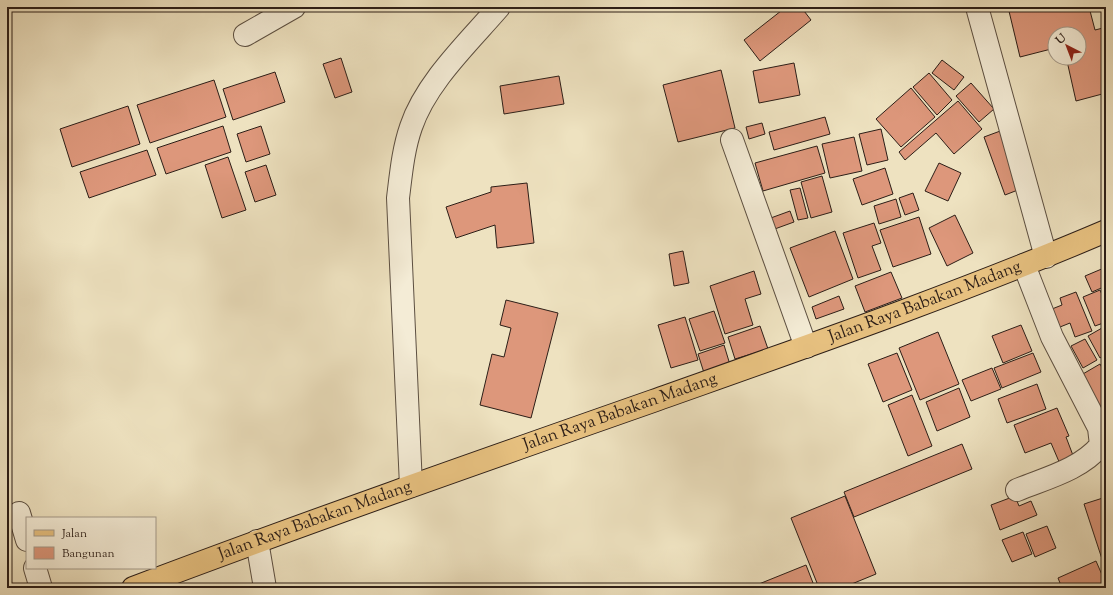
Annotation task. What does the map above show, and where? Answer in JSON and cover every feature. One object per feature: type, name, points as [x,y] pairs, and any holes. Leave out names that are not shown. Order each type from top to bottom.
[{"type":"main road","name":"Jalan Raya Babakan Madang","points":[[133,588],[256,541],[806,347],[1046,257],[1106,231]]},
{"type":"street","points":[[245,35],[294,7]]},
{"type":"street","points":[[411,486],[398,198],[403,157],[411,126],[423,100],[442,73],[499,7]]},
{"type":"street","points":[[977,7],[1046,257]]},
{"type":"street","points":[[732,140],[806,347]]},
{"type":"street","points":[[1017,490],[1070,469],[1093,454],[1101,445],[1098,428],[1052,337],[1024,265]]},
{"type":"street","points":[[19,513],[26,537]]},
{"type":"street","points":[[256,541],[265,588]]},
{"type":"street","points":[[35,569],[41,588]]},
{"type":"building","points":[[786,7],[801,7],[811,20],[760,61],[744,40]]},
{"type":"building","points":[[1008,7],[1089,7],[1095,30],[1103,28],[1106,39],[1106,93],[1076,101],[1068,66],[1087,66],[1087,26],[1047,26],[1047,50],[1020,57]]},
{"type":"building","points":[[341,58],[352,92],[335,98],[323,64]]},
{"type":"building","points":[[942,60],[964,77],[954,90],[932,73]]},
{"type":"building","points":[[794,63],[800,95],[759,103],[753,71]]},
{"type":"building","points":[[721,70],[735,128],[678,142],[663,85]]},
{"type":"building","points":[[275,72],[285,102],[233,120],[223,89]]},
{"type":"building","points":[[929,73],[952,100],[937,115],[913,87]]},
{"type":"building","points":[[559,76],[564,104],[504,114],[500,86]]},
{"type":"building","points":[[214,80],[226,117],[150,143],[137,105]]},
{"type":"building","points":[[971,83],[994,109],[979,122],[956,96]]},
{"type":"building","points":[[911,88],[935,117],[901,147],[876,119]]},
{"type":"building","points":[[958,101],[982,129],[954,154],[936,133],[905,160],[899,152]]},
{"type":"building","points":[[128,106],[140,144],[72,167],[60,129]]},
{"type":"building","points":[[825,117],[830,134],[774,150],[769,132]]},
{"type":"building","points":[[762,123],[765,134],[749,139],[746,127]]},
{"type":"building","points":[[223,126],[231,152],[166,174],[157,148]]},
{"type":"building","points":[[261,126],[270,154],[246,162],[237,134]]},
{"type":"building","points":[[881,129],[888,160],[867,165],[859,134]]},
{"type":"building","points":[[1003,130],[1023,188],[1005,195],[984,137]]},
{"type":"building","points":[[854,137],[862,171],[830,178],[822,144]]},
{"type":"building","points":[[817,146],[825,173],[763,191],[755,163]]},
{"type":"building","points":[[147,150],[156,175],[89,198],[80,172]]},
{"type":"building","points":[[228,157],[246,210],[222,218],[205,165]]},
{"type":"building","points":[[939,163],[961,173],[948,201],[925,191]]},
{"type":"building","points":[[266,165],[276,195],[255,202],[245,172]]},
{"type":"building","points":[[885,168],[893,194],[862,205],[853,179]]},
{"type":"building","points":[[822,176],[832,212],[811,218],[801,182]]},
{"type":"building","points":[[527,183],[534,243],[497,248],[495,225],[456,238],[446,207],[491,192],[491,187]]},
{"type":"building","points":[[800,188],[808,218],[798,220],[790,190]]},
{"type":"building","points":[[913,193],[919,210],[905,215],[899,198]]},
{"type":"building","points":[[896,199],[901,217],[879,224],[874,206]]},
{"type":"building","points":[[790,211],[794,222],[772,230],[768,219]]},
{"type":"building","points":[[955,215],[973,253],[947,266],[929,228]]},
{"type":"building","points":[[919,217],[931,254],[893,267],[880,230]]},
{"type":"building","points":[[874,223],[881,243],[872,246],[881,270],[858,278],[843,233]]},
{"type":"building","points":[[835,231],[853,279],[809,297],[790,248]]},
{"type":"building","points":[[683,251],[689,283],[674,286],[669,254]]},
{"type":"building","points":[[1104,268],[1106,273],[1106,286],[1092,292],[1085,276]]},
{"type":"building","points":[[754,271],[761,294],[745,299],[753,325],[725,334],[710,286]]},
{"type":"building","points":[[891,272],[902,298],[865,312],[855,286]]},
{"type":"building","points":[[1100,290],[1106,304],[1106,322],[1095,326],[1083,297]]},
{"type":"building","points":[[1076,292],[1092,331],[1075,337],[1070,323],[1060,327],[1052,309],[1062,305],[1060,298]]},
{"type":"building","points":[[839,296],[844,309],[816,319],[812,307]]},
{"type":"building","points":[[506,300],[558,313],[531,418],[480,405],[492,354],[504,357],[511,328],[500,325]]},
{"type":"building","points":[[714,311],[725,343],[700,351],[689,319]]},
{"type":"building","points":[[685,317],[698,360],[671,368],[658,325]]},
{"type":"building","points":[[1021,325],[1032,351],[1003,363],[992,336]]},
{"type":"building","points":[[760,326],[768,349],[735,359],[728,337]]},
{"type":"building","points":[[1102,328],[1106,336],[1106,354],[1100,358],[1088,336]]},
{"type":"building","points":[[938,332],[959,384],[920,400],[899,348]]},
{"type":"building","points":[[1085,339],[1097,360],[1083,368],[1071,346]]},
{"type":"building","points":[[724,345],[731,368],[705,376],[698,354]]},
{"type":"building","points":[[897,353],[912,390],[883,402],[868,364]]},
{"type":"building","points":[[1033,353],[1041,372],[1002,388],[994,368]]},
{"type":"building","points":[[1100,364],[1106,375],[1106,420],[1076,378]]},
{"type":"building","points":[[992,368],[1001,389],[971,401],[962,380]]},
{"type":"building","points":[[1037,384],[1046,409],[1007,423],[998,399]]},
{"type":"building","points":[[959,388],[970,417],[937,431],[926,402]]},
{"type":"building","points":[[912,395],[932,446],[908,456],[888,405]]},
{"type":"building","points":[[1057,408],[1069,436],[1066,437],[1074,458],[1060,464],[1051,443],[1025,453],[1014,425]]},
{"type":"building","points":[[962,444],[972,469],[854,517],[844,492]]},
{"type":"building","points":[[845,496],[876,574],[842,588],[819,588],[791,518]]},
{"type":"building","points":[[1015,496],[1019,506],[1031,501],[1037,515],[1000,530],[991,505]]},
{"type":"building","points":[[1106,497],[1106,557],[1102,559],[1084,504]]},
{"type":"building","points":[[1047,526],[1056,548],[1035,557],[1026,534]]},
{"type":"building","points":[[1023,532],[1032,554],[1012,562],[1002,540]]},
{"type":"building","points":[[1096,561],[1106,584],[1098,588],[1062,588],[1058,578]]},
{"type":"building","points":[[1106,561],[1106,576],[1102,562]]},
{"type":"building","points":[[806,565],[815,588],[749,588]]}]
